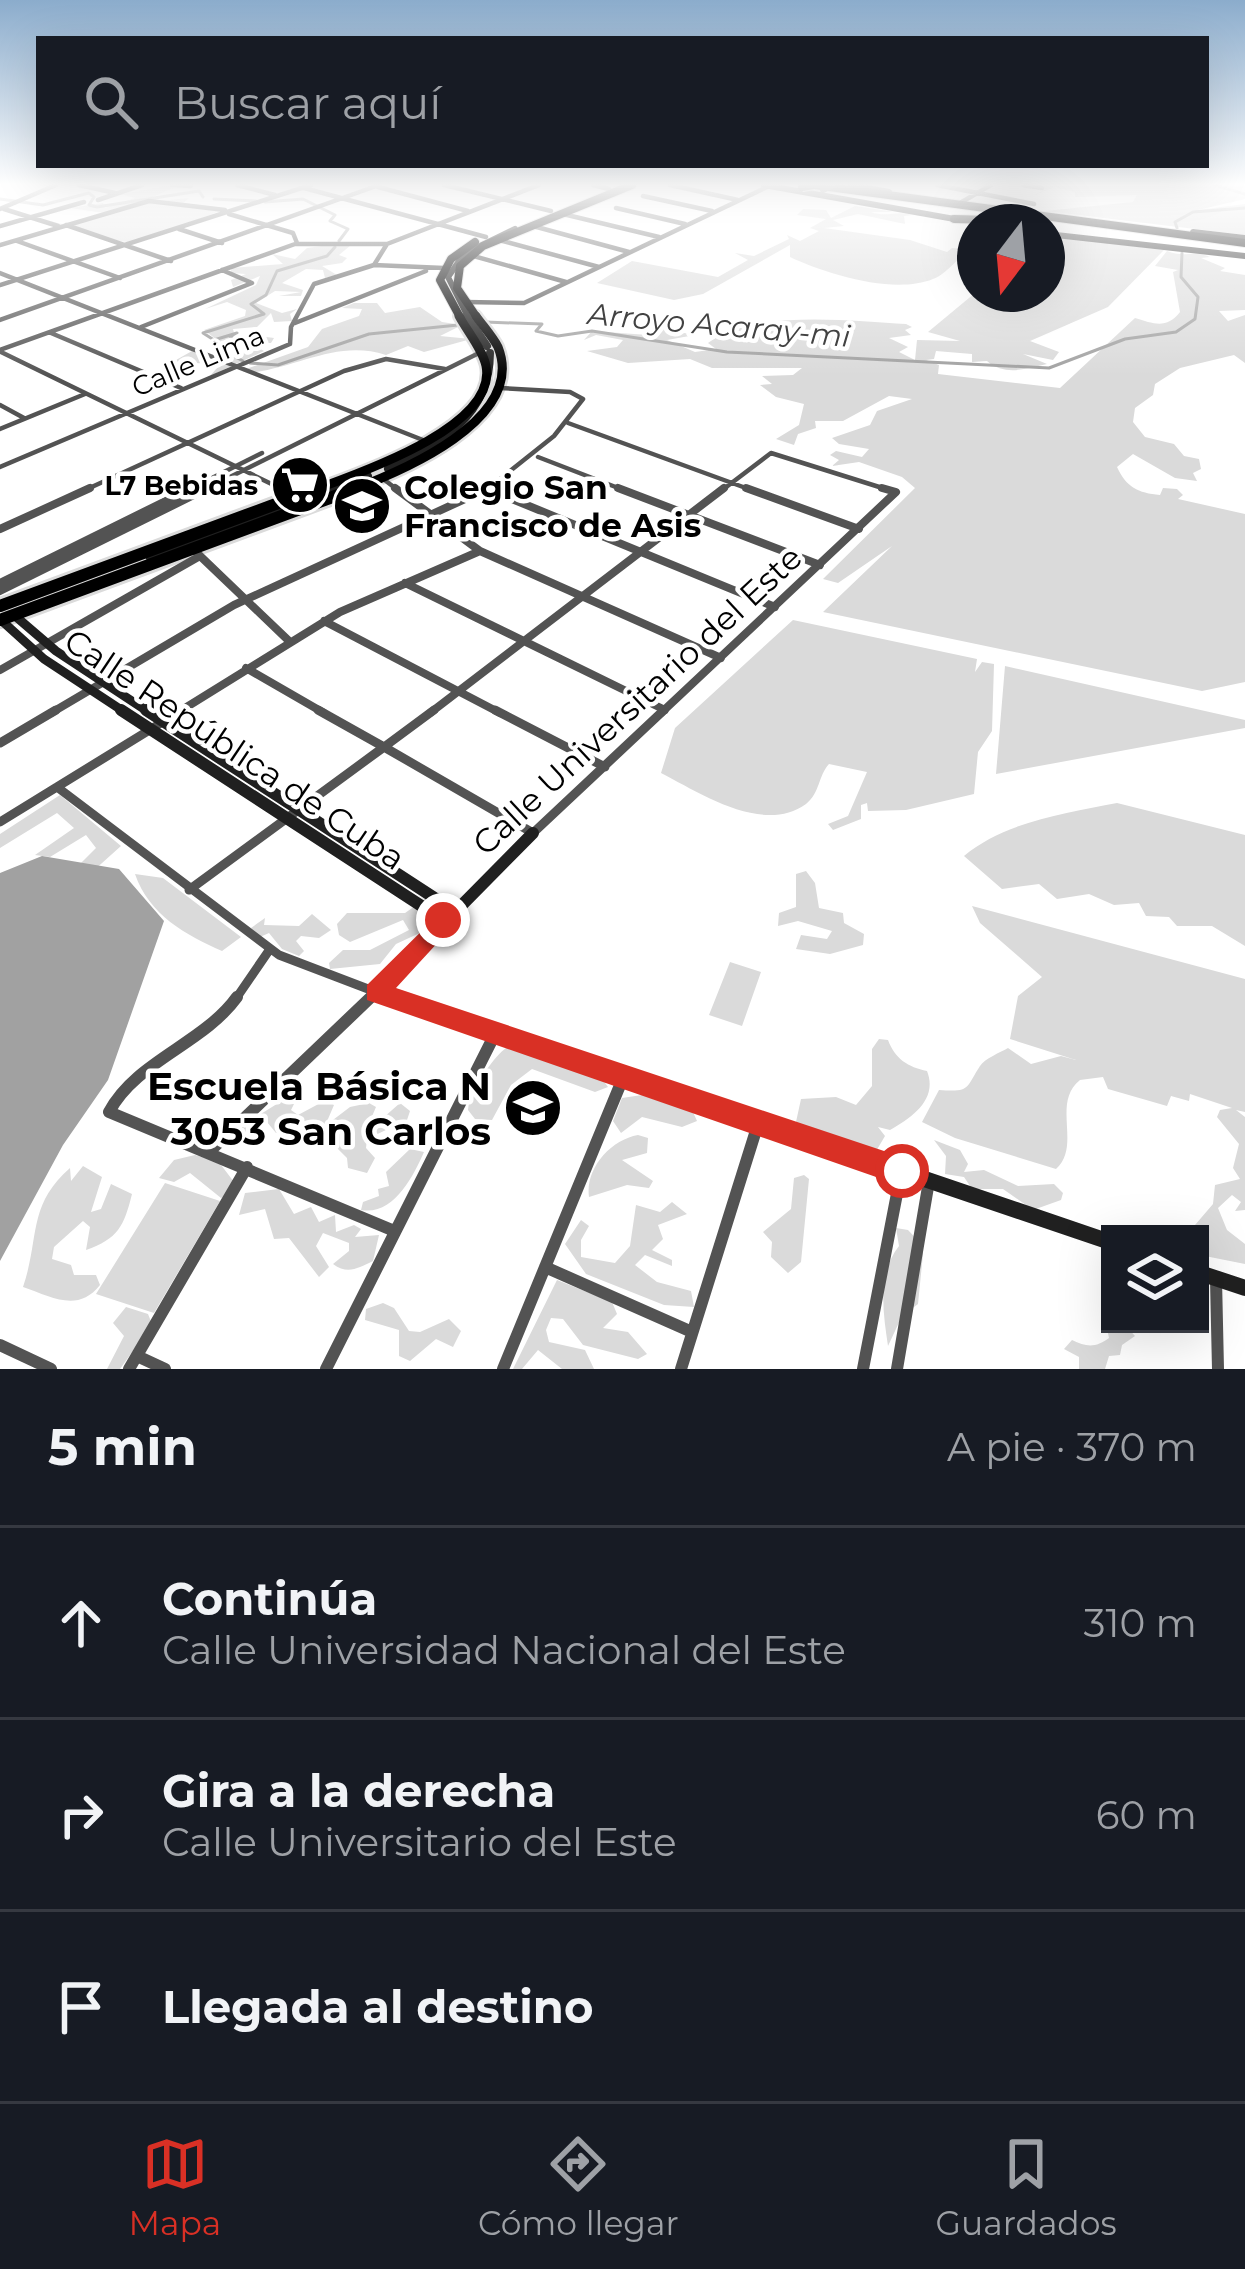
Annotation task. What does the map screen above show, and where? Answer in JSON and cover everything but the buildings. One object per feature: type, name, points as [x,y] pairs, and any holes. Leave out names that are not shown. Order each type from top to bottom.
[{"type":"highway","points":[[6,606],[196,552],[379,474],[467,430],[500,388],[473,326],[442,291],[444,268],[463,249]]},
{"type":"highway","points":[[6,606],[298,497],[379,474],[462,417],[478,397],[486,376],[487,350],[455,279],[470,255],[480,249]]},
{"type":"street","points":[[40,249],[120,278]]},
{"type":"street","points":[[0,285],[110,249]]},
{"type":"street","points":[[139,249],[172,261]]},
{"type":"street","points":[[0,316],[207,249]]},
{"type":"street","points":[[0,351],[282,249]]},
{"type":"street","points":[[374,265],[384,249]]},
{"type":"street","points":[[473,326],[449,285],[456,262],[475,249]]},
{"type":"street","points":[[533,249],[599,267]]},
{"type":"street","points":[[619,249],[631,252]]},
{"type":"street","points":[[466,302],[524,303],[638,249]]},
{"type":"street","points":[[470,255],[567,283]]},
{"type":"street","name":"Calle Lima","points":[[2,465],[290,344],[308,288],[374,265],[444,268]]},
{"type":"street","points":[[294,324],[431,268]]},
{"type":"street","points":[[140,327],[252,283],[222,270]]},
{"type":"street","points":[[0,273],[428,442]]},
{"type":"street","points":[[50,332],[182,389]]},
{"type":"street","points":[[487,350],[490,386],[470,417],[379,474],[6,606],[239,468],[487,350]]},
{"type":"street","points":[[0,351],[298,497]]},
{"type":"street","points":[[0,529],[299,391],[386,359],[442,368]]},
{"type":"street","points":[[0,743],[245,599],[490,490],[538,457],[583,399],[580,393],[500,388]]},
{"type":"street","points":[[0,429],[87,394]]},
{"type":"street","points":[[0,405],[26,418]]},
{"type":"street","points":[[568,423],[859,529]]},
{"type":"street","name":"Calle Universitario del Este","points":[[210,1151],[533,833],[895,491],[775,453],[732,482]]},
{"type":"street","points":[[538,457],[820,566]]},
{"type":"street","points":[[379,474],[480,551],[721,658]]},
{"type":"street","points":[[189,890],[732,482]]},
{"type":"street","points":[[490,490],[775,607]]},
{"type":"street","points":[[0,518],[10,524]]},
{"type":"street","points":[[0,822],[324,621],[480,551]]},
{"type":"street","points":[[0,670],[196,552],[289,641]]},
{"type":"street","points":[[406,583],[665,710]]},
{"type":"street","name":"Calle República de Cuba","points":[[6,606],[44,646],[97,686],[448,915]]},
{"type":"street","points":[[324,621],[605,767]]},
{"type":"street","points":[[246,668],[533,833]]},
{"type":"street","points":[[57,787],[270,949],[376,992],[1101,1239]]},
{"type":"street","points":[[270,949],[207,1032],[110,1102],[111,1115],[210,1151],[392,1230]]},
{"type":"street","points":[[326,1369],[495,1033]]},
{"type":"street","points":[[503,1369],[623,1076]]},
{"type":"street","points":[[681,1369],[759,1123]]},
{"type":"street","points":[[165,1369],[133,1362],[247,1167]]},
{"type":"street","points":[[862,1369],[902,1171]]},
{"type":"street","points":[[898,1369],[929,1181]]},
{"type":"street","points":[[545,1267],[692,1332]]},
{"type":"street","points":[[1209,1275],[1245,1288]]},
{"type":"street","points":[[1209,1284],[1218,1369]]},
{"type":"street","points":[[0,1345],[51,1369]]},
{"type":"shaded area","points":[[306,249],[346,249],[339,255],[347,258],[342,263],[322,266],[337,275],[325,278],[323,270],[306,269],[282,283],[303,290],[301,296],[279,296],[301,292],[275,291],[256,303],[282,313],[297,309],[290,314],[292,321],[274,322],[271,313],[257,327],[233,329],[237,345],[249,345],[245,334],[274,338],[271,343],[250,343],[264,351],[210,376],[217,368],[207,368],[207,363],[169,364],[192,351],[212,362],[229,360],[214,353],[212,345],[224,337],[217,340],[204,330],[245,316],[246,310],[227,302],[205,309],[256,285],[260,276],[233,287],[231,280],[246,274],[230,273],[232,268],[283,264],[272,254],[295,259]]},
{"type":"shaded area","points":[[783,249],[703,294],[674,300],[597,283],[632,261],[718,277],[748,260],[735,253],[754,256]]},
{"type":"shaded area","points":[[790,249],[957,249],[957,261],[945,272],[917,283],[880,284],[790,257]]},
{"type":"shaded area","points":[[1065,249],[1164,250],[1108,307],[1030,341],[1059,352],[1053,360],[1023,354],[1047,364],[1009,370],[987,361],[972,362],[972,354],[936,351],[934,359],[926,360],[939,365],[938,374],[1060,388],[1135,318],[1165,323],[1180,312],[1173,272],[1178,270],[1155,266],[1167,251],[1205,255],[1210,257],[1201,258],[1225,268],[1220,271],[1245,275],[1245,310],[1219,311],[1228,321],[1245,315],[1245,363],[1234,355],[1180,368],[1155,384],[1153,395],[1135,408],[1133,422],[1145,437],[1174,444],[1184,456],[1199,459],[1201,469],[1193,473],[1197,481],[1175,478],[1133,454],[1117,467],[1124,480],[1139,491],[1160,495],[1163,488],[1177,489],[1183,495],[1178,499],[1245,514],[1245,682],[1202,691],[823,612],[892,546],[838,583],[823,579],[915,488],[902,477],[859,462],[832,466],[839,460],[830,455],[836,451],[862,457],[869,449],[839,444],[832,438],[870,425],[877,411],[912,399],[889,396],[843,421],[815,421],[816,428],[798,434],[794,445],[776,439],[799,425],[804,404],[776,397],[760,385],[772,384],[762,376],[793,375],[802,368],[712,368],[690,359],[628,363],[587,351],[617,347],[623,340],[596,335],[584,340],[592,331],[648,335],[652,327],[695,335],[667,340],[695,352],[716,349],[708,343],[750,325],[803,320],[906,324],[912,327],[905,330],[911,335],[889,338],[908,347],[899,352],[915,360],[917,340],[960,341],[928,332],[957,308],[957,312],[1065,312]]},
{"type":"shaded area","points":[[377,303],[385,313],[420,307],[442,322],[462,325],[440,336],[471,339],[424,352],[408,346],[386,355],[334,352],[248,373],[246,369],[308,347],[322,329],[359,316],[362,309],[342,308]]},
{"type":"shaded area","points":[[793,620],[977,659],[975,672],[982,662],[994,664],[992,731],[978,752],[974,794],[906,810],[868,811],[867,803],[861,805],[861,819],[833,830],[828,824],[848,816],[867,772],[829,764],[806,804],[771,815],[732,808],[661,773],[675,728]]},
{"type":"shaded area","points":[[1005,666],[1245,720],[1245,728],[996,774]]},
{"type":"shaded area","points":[[60,795],[121,846],[92,872],[76,868],[96,848],[86,835],[50,857],[35,855],[74,828],[57,813],[0,848],[0,834]]},
{"type":"shaded area","points":[[1117,803],[1245,835],[1245,946],[1212,926],[1177,926],[1169,917],[1146,916],[1139,903],[1114,905],[1089,894],[1057,899],[1039,884],[1002,889],[964,856],[1017,827]]},
{"type":"shaded area","points":[[42,856],[119,869],[164,921],[108,1080],[63,1145],[0,1261],[0,873]]},
{"type":"shaded area","points":[[806,871],[815,883],[819,908],[843,913],[844,923],[864,934],[863,945],[830,954],[796,949],[801,935],[827,939],[832,931],[798,921],[778,926],[779,913],[796,907],[796,874]]},
{"type":"shaded area","points":[[135,874],[163,878],[241,937],[222,951],[182,930],[149,901]]},
{"type":"shaded area","points":[[435,892],[450,902],[437,925],[396,944],[380,964],[330,969],[329,963],[343,950],[370,950],[409,930],[403,920],[350,942],[339,935],[337,924],[347,913],[405,913]]},
{"type":"shaded area","points":[[972,906],[1245,979],[1245,1112],[1236,1110],[1245,1117],[1245,1210],[1235,1211],[1241,1202],[1232,1195],[1218,1208],[1227,1230],[1245,1244],[1245,1264],[1209,1257],[1209,1225],[1195,1225],[1213,1204],[1215,1185],[1240,1179],[1233,1168],[1239,1144],[1217,1117],[1220,1110],[1232,1108],[1190,1094],[1189,1101],[1171,1096],[1167,1106],[1108,1089],[1103,1077],[1080,1080],[1068,1100],[1067,1149],[1056,1169],[955,1138],[922,1122],[939,1090],[966,1087],[982,1063],[1008,1048],[1031,1064],[1061,1056],[1076,1060],[1010,1039],[1018,996],[1042,977],[980,923]]},
{"type":"shaded area","points":[[312,914],[331,930],[319,938],[301,936],[296,941],[304,951],[299,956],[282,949],[269,933],[260,937],[251,928],[265,918],[264,925],[299,926]]},
{"type":"shaded area","points":[[730,962],[761,972],[742,1026],[709,1015]]},
{"type":"shaded area","points":[[879,1039],[888,1040],[903,1061],[927,1071],[930,1081],[926,1099],[907,1119],[890,1130],[878,1127],[885,1136],[872,1158],[790,1125],[796,1122],[801,1099],[836,1097],[856,1105],[872,1086],[872,1049]]},
{"type":"shaded area","points":[[515,1043],[600,1076],[608,1087],[595,1092],[532,1069],[511,1085],[492,1120],[475,1119],[468,1110],[471,1087]]},
{"type":"shaded area","points":[[662,1092],[693,1112],[697,1121],[682,1127],[642,1117],[621,1133],[613,1121],[622,1098]]},
{"type":"shaded area","points":[[288,1097],[296,1100],[291,1110],[298,1115],[326,1100],[334,1105],[325,1126],[350,1107],[369,1103],[376,1107],[370,1121],[375,1125],[400,1103],[410,1111],[407,1120],[367,1139],[366,1148],[375,1158],[367,1173],[348,1168],[347,1158],[336,1147],[317,1142],[311,1129],[276,1133],[267,1122],[257,1127],[258,1144],[236,1146],[245,1124]]},
{"type":"shaded area","points":[[638,1135],[648,1138],[647,1153],[622,1160],[653,1181],[649,1188],[627,1185],[589,1197],[591,1176],[602,1157],[618,1143]]},
{"type":"shaded area","points":[[934,1140],[960,1150],[968,1164],[964,1172],[984,1170],[1018,1186],[1054,1184],[1063,1193],[1061,1200],[1033,1210],[1003,1189],[972,1189],[964,1177],[945,1174],[946,1156]]},
{"type":"shaded area","points":[[410,1149],[424,1152],[400,1193],[383,1207],[361,1210],[363,1202],[379,1196],[378,1189],[389,1186],[386,1172]]},
{"type":"shaded area","points":[[195,1155],[218,1161],[234,1182],[231,1192],[221,1198],[190,1173],[174,1182],[159,1178],[174,1160]]},
{"type":"shaded area","points":[[83,1166],[102,1177],[91,1212],[101,1209],[111,1184],[132,1194],[122,1223],[106,1241],[86,1250],[90,1227],[83,1221],[54,1247],[52,1259],[71,1265],[74,1275],[96,1275],[100,1285],[83,1299],[64,1300],[23,1287],[47,1196],[70,1168],[71,1181]]},
{"type":"shaded area","points":[[804,1175],[809,1179],[801,1262],[788,1273],[771,1257],[772,1242],[763,1232],[791,1209],[794,1178]]},
{"type":"shaded area","points":[[165,1183],[220,1201],[154,1313],[96,1294]]},
{"type":"shaded area","points":[[279,1189],[294,1214],[311,1207],[319,1222],[335,1215],[336,1232],[354,1225],[361,1229],[355,1237],[379,1235],[373,1261],[353,1269],[338,1267],[333,1264],[349,1251],[349,1243],[323,1233],[316,1246],[329,1267],[319,1277],[289,1238],[274,1239],[265,1209],[239,1215],[245,1193]]},
{"type":"shaded area","points":[[672,1202],[687,1214],[658,1225],[663,1239],[652,1250],[672,1260],[672,1266],[645,1255],[635,1265],[657,1282],[691,1291],[694,1307],[664,1305],[586,1274],[565,1244],[581,1220],[589,1226],[581,1240],[581,1257],[615,1263],[630,1246],[636,1205],[660,1212]]},
{"type":"shaded area","points":[[896,1228],[908,1230],[923,1246],[923,1254],[918,1304],[902,1316],[888,1346],[883,1294],[887,1269],[899,1246]]},
{"type":"shaded area","points":[[557,1280],[612,1302],[617,1314],[603,1328],[628,1332],[647,1354],[638,1359],[583,1345],[563,1319],[551,1318],[546,1330],[549,1342],[585,1350],[594,1369],[562,1369],[538,1350],[522,1369],[513,1369]]},
{"type":"shaded area","points":[[383,1303],[394,1308],[409,1331],[420,1332],[449,1319],[461,1331],[453,1347],[436,1339],[410,1361],[399,1356],[399,1330],[365,1320],[366,1309]]},
{"type":"shaded area","points":[[126,1307],[148,1314],[152,1324],[120,1369],[107,1369],[124,1336],[113,1323]]},
{"type":"shaded area","points":[[1108,1333],[1135,1336],[1122,1345],[1120,1355],[1109,1356],[1105,1369],[1079,1369],[1079,1357],[1064,1349],[1072,1340],[1091,1345],[1109,1338]]},
{"type":"waterway","name":"Arroyo Acaray-mi","points":[[243,361],[219,348],[237,333],[214,340],[203,333],[264,314],[251,304],[266,295],[277,271],[327,256],[333,249]]},
{"type":"waterway","name":"Arroyo Acaray-mi","points":[[485,322],[542,324],[536,331],[558,336],[592,331],[727,352],[1049,368],[1125,339],[1176,332],[1195,319],[1198,297],[1181,277],[1182,253]]},
{"type":"waterway","name":"Arroyo Acaray-mi","points":[[250,363],[278,365],[369,334],[458,325]]},
{"type":"place","name":"L7 Bebidas","points":[[300,485]]},
{"type":"place","name":"Colegio San Francisco de Asis","points":[[362,506]]},
{"type":"place","name":"Escuela Básica N 3053 San Carlos","points":[[533,1108]]},
{"type":"route","points":[[443,920],[376,992],[902,1171]]}]
